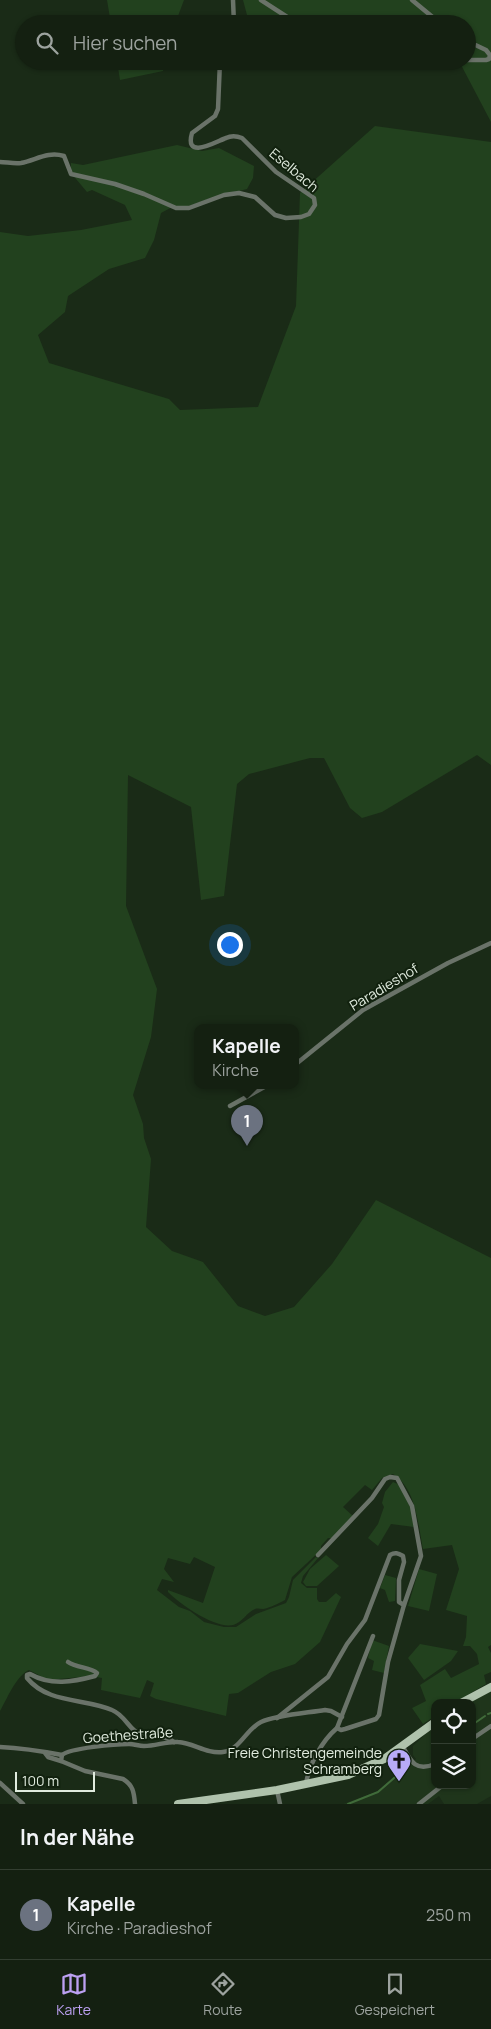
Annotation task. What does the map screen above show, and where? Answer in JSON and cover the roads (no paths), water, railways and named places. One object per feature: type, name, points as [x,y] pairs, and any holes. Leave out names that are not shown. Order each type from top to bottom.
[{"type":"main road","points":[[468,1699],[491,1687]]},
{"type":"main road","points":[[178,1804],[306,1785],[354,1773],[384,1759],[431,1725]]},
{"type":"street","points":[[234,0],[234,15]]},
{"type":"street","points":[[261,0],[284,15]]},
{"type":"street","points":[[412,0],[430,15]]},
{"type":"street","points":[[476,46],[488,52],[490,57],[486,60],[476,60]]},
{"type":"street","name":"Eselbach","points":[[0,162],[20,163],[41,156],[57,154],[64,156],[71,174],[122,186],[170,207],[189,208],[224,195],[239,193],[255,197],[280,217],[293,218],[309,214],[315,205],[314,198],[276,172],[242,138],[227,137],[201,148],[194,146],[192,143],[192,133],[215,116],[218,109],[220,70]]},
{"type":"street","name":"Paradieshof","points":[[299,1062],[363,1010],[448,963],[491,943]]},
{"type":"street","points":[[230,1106],[261,1089]]},
{"type":"street","points":[[318,1554],[372,1498],[386,1479],[390,1477],[397,1478],[412,1506],[421,1552],[420,1561],[404,1605],[388,1662],[379,1715],[376,1719],[342,1730],[337,1728]]},
{"type":"street","points":[[277,1718],[328,1677],[346,1644],[365,1620],[378,1584],[390,1556],[393,1554],[400,1554],[404,1558],[399,1602],[404,1605]]},
{"type":"street","points":[[306,1785],[310,1767],[330,1734],[337,1728],[342,1717],[373,1636]]},
{"type":"street","points":[[68,1662],[78,1668],[93,1670],[97,1673],[95,1676],[64,1682],[49,1682],[30,1674],[27,1675],[27,1678],[42,1691],[70,1700],[96,1704],[116,1711],[140,1735],[168,1737],[174,1742]]},
{"type":"street","name":"Goethestraße","points":[[62,1755],[70,1751],[114,1745],[131,1744],[143,1746],[174,1742],[209,1751],[224,1752],[233,1748],[260,1723],[277,1718],[325,1710],[342,1717]]},
{"type":"street","points":[[476,1736],[491,1726]]},
{"type":"street","points":[[403,1746],[414,1764],[426,1768],[431,1766]]},
{"type":"street","points":[[0,1747],[28,1748],[62,1755],[61,1761]]},
{"type":"street","points":[[45,1753],[48,1756],[85,1771],[122,1779],[129,1783],[134,1792],[135,1804]]},
{"type":"street","points":[[0,1783],[23,1804]]},
{"type":"street","points":[[419,1804],[438,1789]]},
{"type":"street","points":[[276,1790],[280,1804]]},
{"type":"waterway","points":[[476,1722],[485,1716]]},
{"type":"waterway","points":[[348,1804],[378,1792],[409,1765]]},
{"type":"place","name":"Kapelle","points":[[247,1146]]},
{"type":"place","name":"Freie Christengemeinde Schramberg","points":[[399,1782]]}]
